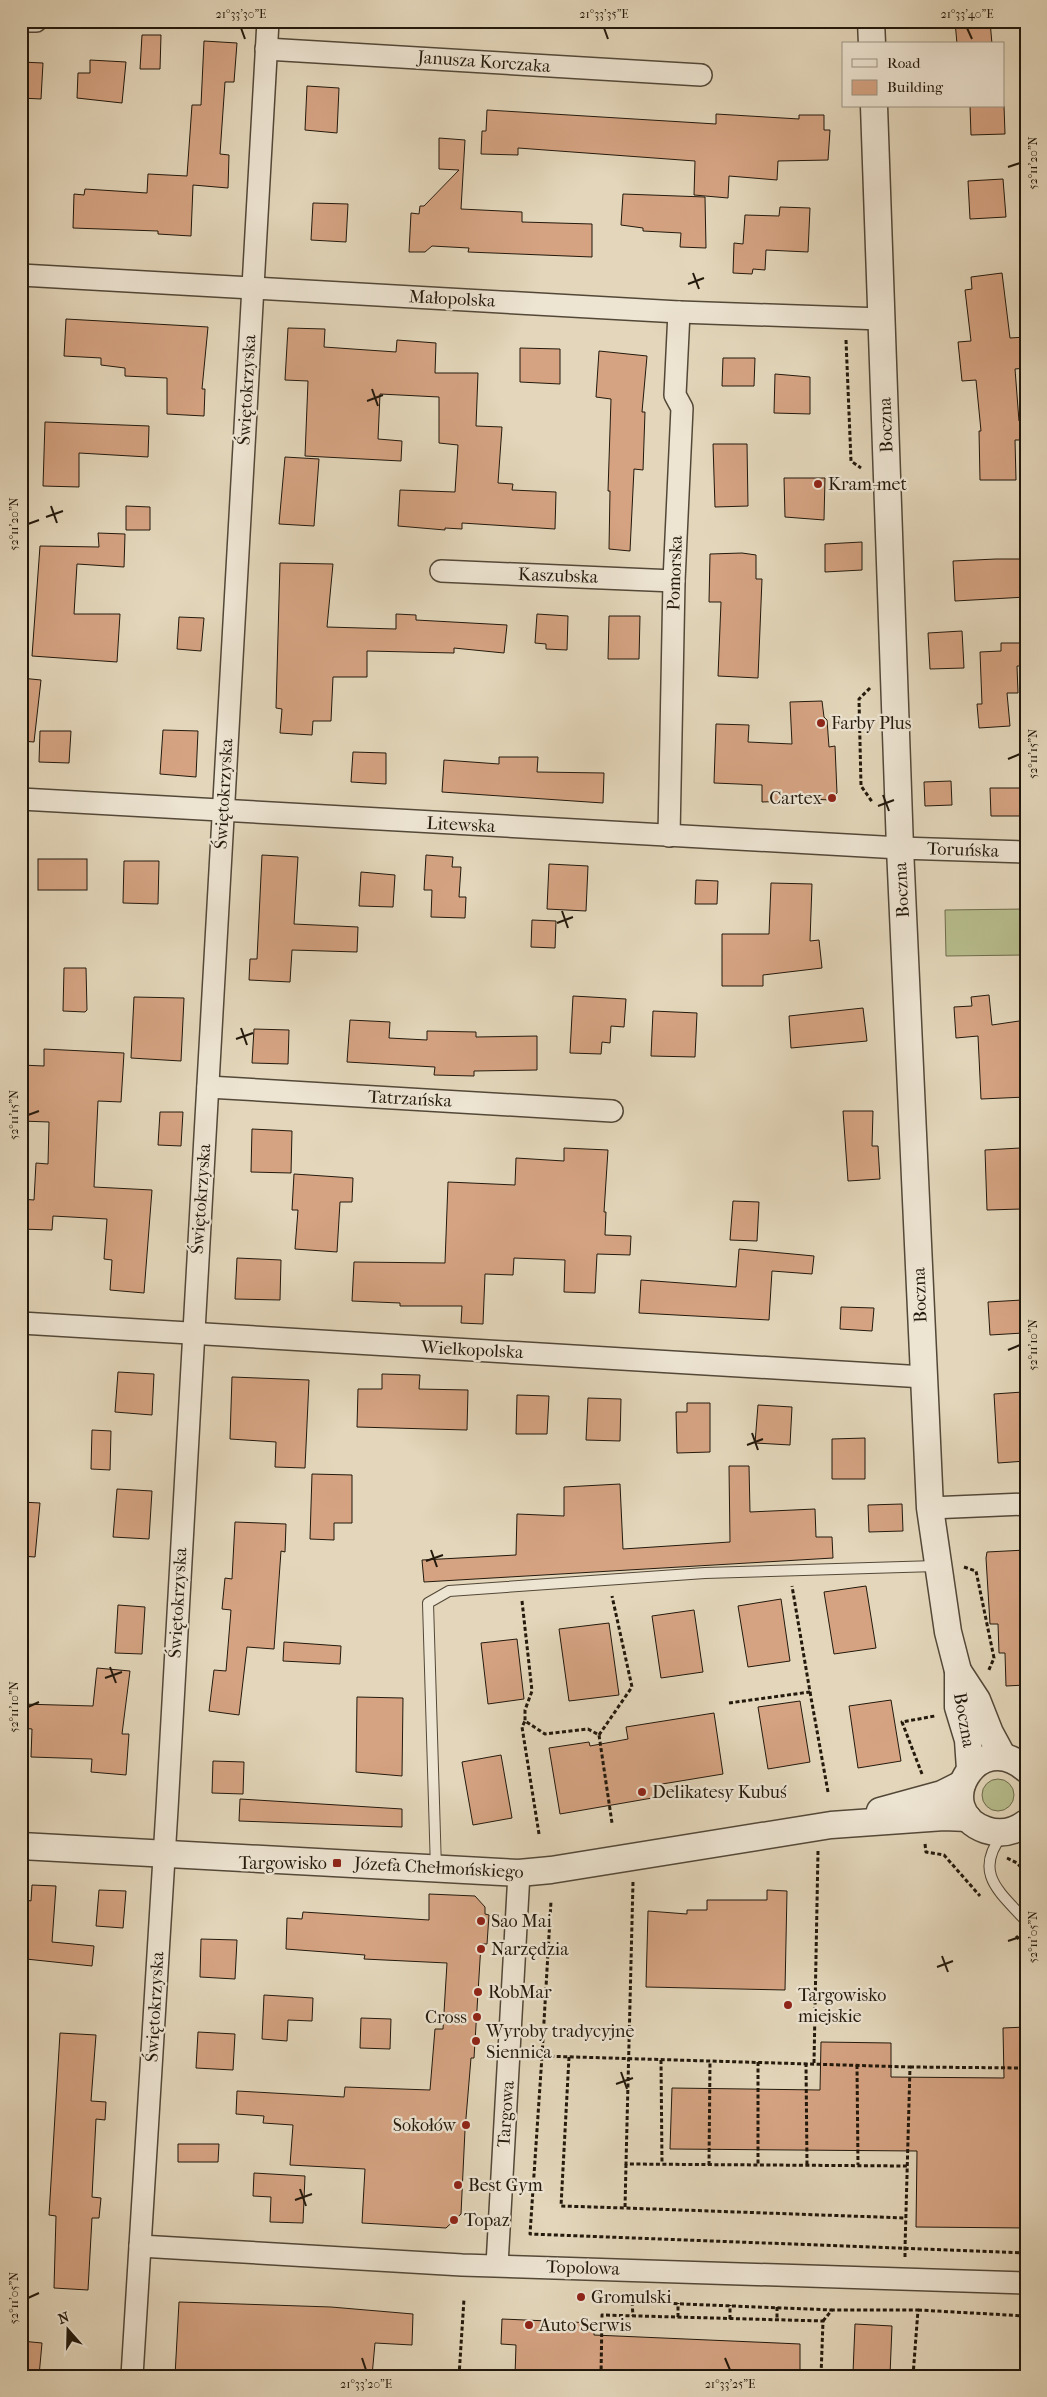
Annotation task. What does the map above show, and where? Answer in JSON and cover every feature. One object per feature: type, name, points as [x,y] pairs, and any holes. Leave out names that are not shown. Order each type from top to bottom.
[{"type":"street","points":[[30,21],[36,21]]},
{"type":"street","name":"Świętokrzyska","points":[[132,2376],[164,1855],[268,21]]},
{"type":"street","points":[[871,21],[872,42]]},
{"type":"street","name":"Janusza Korczaka","points":[[266,49],[701,75]]},
{"type":"street","name":"Boczna","points":[[874,108],[900,848],[930,1508],[947,1565],[948,1632],[958,1671],[958,1707],[968,1740],[966,1776],[959,1796],[962,1808],[968,1818]]},
{"type":"street","name":"Małopolska","points":[[21,275],[678,312],[882,319]]},
{"type":"street","name":"Pomorska","points":[[669,836],[674,581],[682,408],[675,395],[678,312]]},
{"type":"street","name":"Kaszubska","points":[[441,571],[674,581]]},
{"type":"street","name":"Litewska","points":[[21,800],[900,848]]},
{"type":"street","name":"Toruńska","points":[[900,848],[1026,852]]},
{"type":"street","name":"Tatrzańska","points":[[208,1087],[612,1111]]},
{"type":"street","name":"Wielkopolska","points":[[21,1323],[924,1377]]},
{"type":"street","points":[[930,1508],[1026,1504]]},
{"type":"street","name":"Boczna","points":[[958,1671],[977,1700],[990,1733],[1003,1757]]},
{"type":"street","points":[[1003,1757],[1013,1760],[1026,1770]]},
{"type":"street","name":"Józefa Chełmońskiego","points":[[831,1825],[942,1794],[966,1776],[980,1761],[1003,1757]]},
{"type":"street","name":"Józefa Chełmońskiego","points":[[21,1846],[519,1873],[831,1825],[944,1816],[968,1818]]},
{"type":"street","points":[[968,1818],[977,1826],[988,1831],[1016,1834]]},
{"type":"street","name":"Targowa","points":[[497,2266],[519,1873]]},
{"type":"street","name":"Topolowa","points":[[140,2246],[497,2266],[1026,2283]]},
{"type":"lane","points":[[436,1870],[428,1604],[449,1591],[704,1573],[947,1565]]},
{"type":"lane","points":[[1016,1834],[995,1844],[991,1854],[989,1873],[993,1884],[1026,1921]]},
{"type":"path","points":[[846,334],[851,461],[863,469]]},
{"type":"path","points":[[875,684],[859,699],[861,786],[876,808]]},
{"type":"path","points":[[947,1565],[976,1571],[994,1658],[985,1680]]},
{"type":"path","points":[[789,1570],[828,1792]]},
{"type":"path","points":[[608,1580],[632,1687],[599,1735],[612,1823]]},
{"type":"path","points":[[524,1586],[522,1604],[532,1691],[525,1710],[525,1721],[522,1727],[539,1834]]},
{"type":"path","points":[[729,1702],[810,1692]]},
{"type":"path","points":[[923,1777],[902,1722],[944,1714]]},
{"type":"path","points":[[525,1721],[545,1734],[588,1729],[599,1735]]},
{"type":"path","points":[[814,2063],[818,1851]]},
{"type":"path","points":[[926,1852],[944,1855],[986,1903]]},
{"type":"path","points":[[625,2208],[633,1878]]},
{"type":"path","points":[[551,1901],[530,2234],[1026,2254]]},
{"type":"path","points":[[1012,1932],[1026,1947]]},
{"type":"path","points":[[542,2056],[910,2067],[1026,2068]]},
{"type":"path","points":[[569,2057],[561,2206],[906,2218]]},
{"type":"path","points":[[662,2060],[662,2164]]},
{"type":"path","points":[[709,2165],[710,2061]]},
{"type":"path","points":[[758,2062],[758,2165]]},
{"type":"path","points":[[806,2063],[807,2165]]},
{"type":"path","points":[[857,2065],[858,2166]]},
{"type":"path","points":[[903,2278],[910,2067]]},
{"type":"path","points":[[626,2164],[908,2166]]},
{"type":"path","points":[[597,2290],[609,2301],[832,2310],[918,2310],[1026,2316]]},
{"type":"path","points":[[459,2376],[464,2299]]},
{"type":"path","points":[[632,2302],[632,2316]]},
{"type":"path","points":[[678,2303],[678,2317]]},
{"type":"path","points":[[730,2305],[730,2318]]},
{"type":"path","points":[[777,2307],[777,2320]]},
{"type":"path","points":[[821,2376],[823,2321],[832,2310]]},
{"type":"path","points":[[913,2376],[918,2310]]},
{"type":"path","points":[[600,2376],[602,2315],[823,2321]]},
{"type":"green space","points":[[1026,909],[1026,955],[946,956],[945,910]]},
{"type":"green space","points":[[998,1779],[1004,1780],[1009,1784],[1013,1789],[1013,1801],[1009,1806],[1004,1810],[998,1811],[992,1810],[987,1806],[983,1801],[982,1795],[983,1789],[987,1784],[992,1780]]},
{"type":"building","points":[[955,21],[990,21],[992,42],[957,42]]},
{"type":"building","points":[[142,35],[161,35],[160,69],[140,69]]},
{"type":"building","points":[[204,41],[237,43],[234,82],[225,82],[220,154],[229,155],[228,188],[193,185],[191,236],[158,234],[158,231],[73,228],[74,194],[84,195],[85,189],[147,193],[148,174],[187,176],[192,105],[201,105]]},
{"type":"building","points":[[90,60],[126,62],[122,103],[77,98],[78,73],[90,73]]},
{"type":"building","points":[[21,62],[43,63],[41,99],[21,98]]},
{"type":"building","points":[[307,86],[339,88],[337,133],[305,130]]},
{"type":"building","points":[[1004,106],[1005,134],[971,135],[970,108],[1004,108]]},
{"type":"building","points":[[487,110],[716,124],[716,114],[799,119],[799,115],[824,115],[824,130],[830,130],[828,160],[778,161],[777,180],[729,176],[728,198],[694,195],[695,161],[518,148],[518,155],[481,154],[482,131],[486,131]]},
{"type":"building","points":[[439,138],[465,140],[461,209],[522,212],[522,222],[592,224],[592,257],[468,252],[469,248],[432,246],[425,252],[409,252],[411,213],[419,214],[420,206],[424,206],[459,170],[439,169]]},
{"type":"building","points":[[1003,179],[1006,217],[970,219],[968,181]]},
{"type":"building","points":[[623,194],[705,197],[706,248],[680,247],[681,233],[643,231],[643,228],[621,225]]},
{"type":"building","points":[[313,203],[348,204],[346,242],[311,240]]},
{"type":"building","points":[[780,207],[810,208],[808,252],[766,250],[765,270],[753,269],[752,274],[733,273],[734,243],[743,244],[745,215],[779,216]]},
{"type":"building","points":[[1002,273],[1010,338],[1026,337],[1026,368],[1015,369],[1019,421],[1026,421],[1026,440],[1015,440],[1016,480],[980,480],[979,431],[981,431],[976,380],[962,381],[958,342],[971,341],[965,290],[972,289],[971,277]]},
{"type":"building","points":[[66,319],[208,327],[202,389],[205,389],[204,416],[167,414],[167,378],[125,376],[125,368],[101,365],[101,358],[64,356]]},
{"type":"building","points":[[288,328],[325,329],[324,347],[396,352],[397,340],[436,343],[435,373],[478,373],[476,426],[502,427],[498,483],[513,484],[512,490],[556,492],[555,529],[462,523],[462,529],[445,528],[445,530],[398,526],[400,490],[455,492],[458,445],[439,443],[439,397],[380,394],[378,439],[402,441],[401,461],[305,456],[308,381],[285,380]]},
{"type":"building","points":[[520,348],[560,349],[560,384],[520,382]]},
{"type":"building","points":[[599,351],[647,356],[642,412],[645,412],[643,470],[634,469],[630,551],[609,549],[610,491],[608,491],[611,399],[596,397]]},
{"type":"building","points":[[723,358],[755,358],[754,386],[722,386]]},
{"type":"building","points":[[775,374],[810,377],[810,414],[774,413]]},
{"type":"building","points":[[45,422],[149,426],[148,457],[79,453],[79,487],[43,486]]},
{"type":"building","points":[[713,444],[747,444],[748,506],[715,507]]},
{"type":"building","points":[[285,457],[319,459],[314,526],[279,524]]},
{"type":"building","points":[[784,478],[825,478],[824,520],[785,517]]},
{"type":"building","points":[[126,506],[150,507],[150,530],[126,530]]},
{"type":"building","points":[[98,533],[125,534],[124,567],[77,564],[74,614],[120,614],[117,662],[32,656],[40,546],[99,547]]},
{"type":"building","points":[[862,542],[862,570],[825,572],[825,544]]},
{"type":"building","points":[[742,553],[756,555],[756,579],[762,579],[758,678],[718,676],[721,602],[709,602],[710,554]]},
{"type":"building","points":[[1026,559],[1026,597],[955,601],[953,561]]},
{"type":"building","points":[[280,563],[333,564],[327,627],[396,629],[396,614],[416,615],[416,620],[507,625],[504,653],[454,648],[454,653],[367,651],[367,677],[333,677],[331,721],[313,721],[312,735],[280,733],[282,709],[276,708]]},
{"type":"building","points":[[537,614],[568,616],[567,650],[546,649],[546,644],[535,643]]},
{"type":"building","points":[[609,616],[640,616],[639,659],[608,659]]},
{"type":"building","points":[[179,617],[204,618],[201,651],[177,649]]},
{"type":"building","points":[[962,631],[964,668],[930,669],[928,633]]},
{"type":"building","points":[[1001,643],[1026,643],[1026,666],[1017,666],[1018,693],[1007,693],[1010,726],[979,728],[977,704],[982,704],[980,652],[1001,651]]},
{"type":"building","points":[[21,678],[41,680],[34,742],[21,741]]},
{"type":"building","points":[[822,701],[824,717],[827,720],[829,747],[835,746],[837,793],[830,800],[793,798],[793,801],[762,802],[762,785],[714,783],[716,724],[749,725],[748,742],[792,744],[790,702]]},
{"type":"building","points":[[163,730],[198,731],[196,777],[160,774]]},
{"type":"building","points":[[40,731],[71,731],[69,763],[39,762]]},
{"type":"building","points":[[353,752],[386,753],[386,784],[351,782]]},
{"type":"building","points":[[499,757],[538,757],[537,772],[604,773],[603,803],[442,792],[444,760],[499,764]]},
{"type":"building","points":[[951,781],[952,805],[925,806],[924,782]]},
{"type":"building","points":[[990,788],[1026,788],[1026,816],[991,816]]},
{"type":"building","points":[[262,855],[298,857],[294,924],[358,927],[357,952],[292,950],[290,982],[249,980],[250,959],[257,959]]},
{"type":"building","points":[[426,855],[453,857],[452,867],[461,867],[459,897],[466,897],[465,918],[431,917],[432,890],[424,890]]},
{"type":"building","points":[[38,859],[87,859],[87,890],[38,890]]},
{"type":"building","points":[[124,861],[159,861],[158,904],[123,903]]},
{"type":"building","points":[[549,864],[588,866],[586,911],[547,909]]},
{"type":"building","points":[[361,872],[395,875],[393,907],[359,906]]},
{"type":"building","points":[[696,880],[718,881],[717,904],[695,904]]},
{"type":"building","points":[[771,883],[812,884],[810,941],[819,940],[822,968],[763,975],[763,986],[722,986],[722,934],[769,934]]},
{"type":"building","points":[[532,920],[556,921],[555,948],[531,947]]},
{"type":"building","points":[[64,968],[86,968],[87,1010],[85,1012],[63,1011]]},
{"type":"building","points":[[989,995],[992,1025],[1026,1020],[1026,1097],[981,1099],[978,1036],[956,1038],[954,1007],[972,1006],[971,997]]},
{"type":"building","points":[[573,996],[626,999],[624,1027],[611,1026],[610,1043],[602,1042],[601,1054],[570,1053]]},
{"type":"building","points":[[134,997],[184,998],[181,1061],[131,1058]]},
{"type":"building","points":[[863,1008],[867,1041],[791,1048],[789,1016]]},
{"type":"building","points":[[653,1011],[697,1013],[695,1057],[651,1056]]},
{"type":"building","points":[[350,1020],[390,1022],[389,1038],[427,1040],[427,1031],[476,1032],[476,1037],[537,1036],[537,1070],[474,1071],[474,1076],[434,1075],[435,1067],[347,1062]]},
{"type":"building","points":[[254,1029],[289,1030],[288,1064],[252,1063]]},
{"type":"building","points":[[44,1049],[124,1053],[121,1102],[98,1101],[94,1187],[152,1190],[144,1293],[110,1290],[112,1260],[104,1259],[107,1219],[53,1216],[52,1230],[21,1229],[21,1199],[34,1200],[36,1163],[48,1164],[49,1122],[21,1121],[21,1065],[44,1066]]},
{"type":"building","points":[[843,1111],[873,1111],[872,1146],[878,1146],[880,1179],[848,1181]]},
{"type":"building","points":[[160,1112],[183,1112],[181,1146],[158,1145]]},
{"type":"building","points":[[252,1129],[292,1131],[291,1173],[251,1172]]},
{"type":"building","points":[[564,1148],[608,1150],[604,1212],[606,1212],[605,1235],[631,1236],[630,1255],[597,1254],[595,1293],[564,1292],[565,1260],[514,1258],[513,1275],[485,1274],[483,1324],[461,1323],[462,1306],[400,1306],[400,1303],[352,1301],[354,1262],[445,1263],[448,1182],[515,1185],[516,1158],[564,1161]]},
{"type":"building","points":[[1020,1148],[1022,1209],[987,1210],[985,1150]]},
{"type":"building","points":[[294,1174],[353,1178],[352,1202],[340,1202],[337,1252],[295,1249],[298,1210],[292,1210]]},
{"type":"building","points":[[733,1201],[759,1202],[757,1241],[730,1240]]},
{"type":"building","points":[[739,1249],[814,1256],[812,1274],[772,1271],[769,1320],[639,1313],[641,1280],[736,1287]]},
{"type":"building","points":[[237,1258],[281,1260],[280,1300],[235,1299]]},
{"type":"building","points":[[1022,1300],[1023,1333],[990,1335],[988,1302]]},
{"type":"building","points":[[841,1307],[874,1308],[872,1331],[840,1329]]},
{"type":"building","points":[[118,1372],[154,1374],[152,1415],[115,1412]]},
{"type":"building","points":[[382,1374],[420,1375],[419,1389],[468,1390],[467,1430],[357,1427],[358,1389],[382,1389]]},
{"type":"building","points":[[232,1377],[309,1380],[305,1468],[275,1467],[276,1442],[230,1439]]},
{"type":"building","points":[[1023,1392],[1026,1461],[998,1463],[994,1394]]},
{"type":"building","points":[[517,1395],[549,1396],[547,1434],[516,1434]]},
{"type":"building","points":[[588,1398],[621,1399],[620,1441],[586,1440]]},
{"type":"building","points":[[687,1403],[710,1403],[710,1452],[677,1453],[676,1412],[687,1412]]},
{"type":"building","points":[[758,1405],[792,1407],[790,1445],[755,1443]]},
{"type":"building","points":[[92,1430],[111,1431],[110,1470],[91,1469]]},
{"type":"building","points":[[865,1438],[865,1479],[832,1479],[832,1439]]},
{"type":"building","points":[[729,1466],[749,1466],[750,1512],[815,1509],[816,1537],[832,1537],[833,1558],[424,1582],[422,1560],[516,1555],[517,1514],[564,1516],[564,1487],[620,1484],[623,1549],[730,1542]]},
{"type":"building","points":[[312,1474],[352,1475],[352,1523],[334,1523],[334,1540],[310,1539]]},
{"type":"building","points":[[117,1489],[152,1491],[149,1539],[113,1537]]},
{"type":"building","points":[[21,1502],[40,1503],[35,1557],[21,1556]]},
{"type":"building","points":[[902,1504],[903,1531],[869,1532],[868,1505]]},
{"type":"building","points":[[235,1522],[286,1524],[285,1552],[281,1551],[274,1649],[247,1647],[239,1715],[209,1711],[214,1670],[226,1671],[231,1610],[222,1609],[225,1578],[232,1579]]},
{"type":"building","points":[[1026,1550],[1026,1685],[1006,1686],[1005,1653],[999,1653],[998,1624],[990,1624],[986,1558],[987,1552]]},
{"type":"building","points":[[866,1586],[876,1648],[834,1654],[824,1592]]},
{"type":"building","points":[[781,1599],[790,1661],[748,1667],[738,1606]]},
{"type":"building","points":[[118,1605],[145,1607],[142,1654],[115,1653]]},
{"type":"building","points":[[694,1610],[703,1672],[661,1678],[652,1616]]},
{"type":"building","points":[[609,1623],[619,1695],[569,1701],[559,1629]]},
{"type":"building","points":[[517,1639],[524,1699],[488,1704],[481,1643]]},
{"type":"building","points":[[284,1642],[341,1646],[340,1664],[283,1661]]},
{"type":"building","points":[[97,1668],[130,1671],[122,1734],[129,1734],[126,1775],[91,1772],[92,1759],[31,1757],[32,1729],[21,1728],[21,1704],[93,1706]]},
{"type":"building","points":[[357,1697],[403,1698],[402,1776],[356,1772]]},
{"type":"building","points":[[891,1700],[901,1761],[858,1768],[849,1706]]},
{"type":"building","points":[[800,1701],[810,1762],[768,1769],[758,1707]]},
{"type":"building","points":[[714,1713],[723,1774],[656,1785],[658,1797],[560,1814],[549,1748],[589,1742],[590,1746],[628,1739],[626,1727]]},
{"type":"building","points":[[501,1755],[512,1818],[473,1825],[462,1762]]},
{"type":"building","points":[[213,1761],[244,1762],[243,1794],[212,1793]]},
{"type":"building","points":[[240,1799],[402,1809],[402,1827],[239,1821]]},
{"type":"building","points":[[32,1885],[56,1886],[52,1942],[94,1946],[92,1966],[26,1959],[26,1954],[21,1954],[21,1926],[25,1926],[26,1900],[31,1901]]},
{"type":"building","points":[[99,1890],[126,1891],[123,1928],[96,1926]]},
{"type":"building","points":[[767,1890],[787,1891],[785,1990],[646,1987],[648,1911],[687,1914],[687,1910],[707,1910],[707,1900],[767,1900]]},
{"type":"building","points":[[429,1894],[475,1896],[485,1907],[485,1914],[489,1915],[487,1944],[481,1944],[474,2058],[471,2058],[465,2130],[461,2214],[446,2228],[362,2223],[365,2169],[290,2165],[293,2125],[263,2123],[264,2116],[236,2114],[237,2091],[344,2097],[345,2087],[430,2090],[435,2029],[443,2029],[447,1963],[364,1959],[365,1955],[286,1949],[287,1918],[302,1919],[303,1912],[429,1920]]},
{"type":"building","points":[[201,1939],[237,1940],[235,1979],[200,1977]]},
{"type":"building","points":[[264,1995],[313,1998],[312,2021],[288,2020],[287,2041],[262,2039]]},
{"type":"building","points":[[361,2018],[391,2019],[390,2049],[360,2048]]},
{"type":"building","points":[[1026,2027],[1026,2228],[916,2227],[917,2151],[670,2149],[672,2088],[820,2090],[821,2042],[891,2043],[891,2077],[1004,2078],[1003,2028]]},
{"type":"building","points":[[198,2032],[235,2034],[233,2070],[196,2068]]},
{"type":"building","points":[[60,2033],[96,2035],[91,2101],[106,2102],[105,2120],[96,2119],[92,2197],[101,2198],[99,2218],[92,2218],[88,2290],[54,2288],[56,2216],[49,2215]]},
{"type":"building","points":[[178,2144],[219,2144],[218,2162],[178,2162]]},
{"type":"building","points":[[254,2173],[305,2176],[303,2223],[270,2222],[271,2197],[253,2196]]},
{"type":"building","points":[[179,2302],[331,2307],[413,2314],[412,2345],[375,2343],[372,2376],[175,2376]]},
{"type":"building","points":[[502,2319],[594,2323],[594,2335],[800,2344],[800,2376],[730,2376],[592,2370],[592,2376],[515,2376],[516,2345],[501,2344]]},
{"type":"building","points":[[855,2324],[892,2326],[890,2375],[853,2373]]},
{"type":"building","points":[[21,2341],[42,2343],[39,2376],[21,2376]]},
{"type":"place","name":"Kram-met","points":[[818,484]]},
{"type":"place","name":"Farby Plus","points":[[821,723]]},
{"type":"place","name":"Cartex","points":[[832,798]]},
{"type":"place","name":"Delikatesy Kubuś","points":[[642,1792]]},
{"type":"place","name":"Targowisko","points":[[337,1863]]},
{"type":"place","name":"Sao Mai","points":[[481,1921]]},
{"type":"place","name":"Narzędzia","points":[[481,1949]]},
{"type":"place","name":"RobMar","points":[[478,1992]]},
{"type":"place","name":"Targowisko miejskie","points":[[788,2005]]},
{"type":"place","name":"Cross","points":[[477,2017]]},
{"type":"place","name":"Wyroby tradycyjne Siennica","points":[[476,2041]]},
{"type":"place","name":"Sokołów","points":[[466,2125]]},
{"type":"place","name":"Best Gym","points":[[458,2185]]},
{"type":"place","name":"Topaz","points":[[454,2220]]},
{"type":"place","name":"Gromulski","points":[[581,2297]]},
{"type":"place","name":"Auto Serwis","points":[[529,2325]]}]
